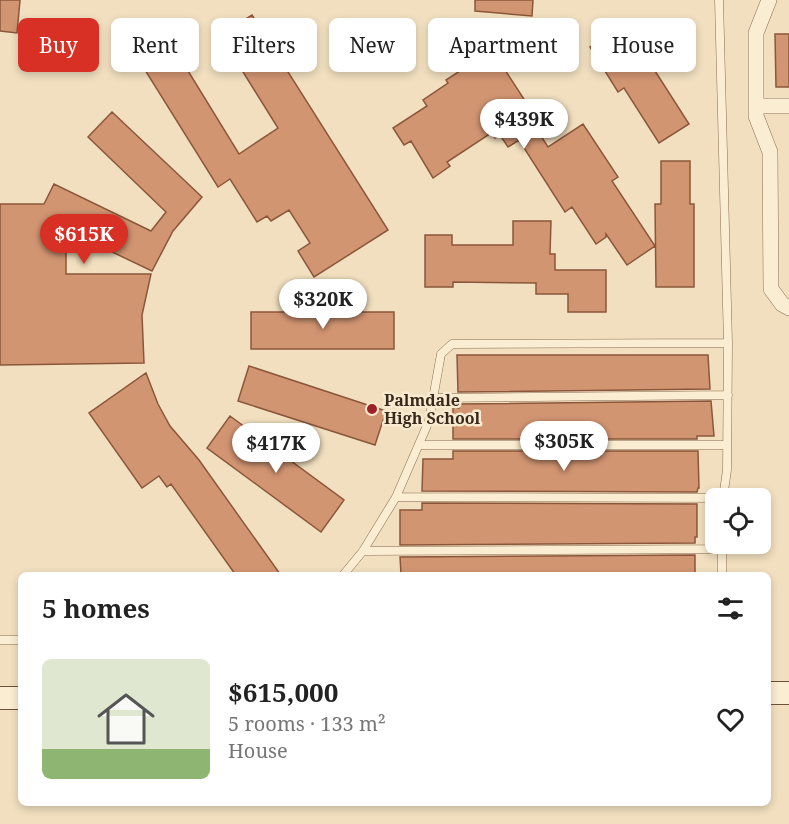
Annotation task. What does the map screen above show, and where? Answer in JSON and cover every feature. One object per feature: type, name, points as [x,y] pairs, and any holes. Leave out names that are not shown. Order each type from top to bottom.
[{"type":"main road","points":[[771,693],[789,693]]},
{"type":"main road","points":[[0,698],[18,698]]},
{"type":"street","points":[[769,0],[756,33],[756,116],[770,152],[771,289],[782,304],[789,308]]},
{"type":"street","points":[[756,106],[789,106]]},
{"type":"lane","points":[[719,0],[728,343],[727,471],[724,488]]},
{"type":"lane","points":[[346,572],[363,551],[396,497],[429,421],[441,354],[452,344],[728,343]]},
{"type":"lane","points":[[434,398],[728,395]]},
{"type":"lane","points":[[420,445],[727,445]]},
{"type":"lane","points":[[396,497],[705,498]]},
{"type":"lane","points":[[363,551],[705,546]]},
{"type":"lane","points":[[722,554],[722,572]]},
{"type":"lane","points":[[0,640],[18,640]]},
{"type":"building","points":[[0,0],[20,0],[17,33],[0,31]]},
{"type":"building","points":[[475,0],[533,0],[532,16],[475,11]]},
{"type":"building","points":[[775,34],[789,34],[789,87],[776,87]]},
{"type":"building","points":[[146,72],[189,72],[239,154],[278,128],[243,72],[288,72],[388,230],[314,277],[298,251],[310,243],[289,210],[271,221],[267,216],[257,222],[230,179],[218,187]]},
{"type":"building","points":[[458,72],[506,72],[533,113],[528,116],[548,147],[583,124],[618,177],[612,181],[655,246],[627,265],[606,234],[606,237],[596,244],[572,207],[565,212],[519,140],[508,147],[500,135],[495,138],[491,133],[447,162],[450,166],[433,178],[411,141],[404,145],[393,128],[427,106],[423,100],[448,83],[446,80]]},
{"type":"building","points":[[606,72],[656,72],[689,124],[659,143],[624,88],[618,92]]},
{"type":"building","points":[[112,112],[202,197],[173,231],[152,271],[66,230],[66,274],[151,274],[142,315],[144,363],[0,365],[0,204],[44,204],[54,184],[151,231],[166,212],[88,137]]},
{"type":"building","points":[[661,161],[690,161],[690,204],[694,204],[694,287],[656,287],[655,204],[661,204]]},
{"type":"building","points":[[513,221],[551,221],[550,254],[555,254],[555,270],[606,270],[606,312],[568,312],[568,294],[536,294],[536,283],[453,282],[453,287],[425,287],[425,235],[452,235],[452,245],[513,245]]},
{"type":"building","points":[[251,312],[394,312],[394,349],[251,349]]},
{"type":"building","points":[[457,355],[708,355],[710,389],[458,392]]},
{"type":"building","points":[[249,366],[386,411],[375,445],[238,401]]},
{"type":"building","points":[[146,373],[158,404],[170,426],[199,460],[279,572],[234,572],[171,484],[167,487],[159,476],[142,488],[89,413]]},
{"type":"building","points":[[711,401],[714,436],[697,436],[697,439],[453,439],[453,408],[459,408],[459,404]]},
{"type":"building","points":[[230,416],[344,500],[321,532],[207,448]]},
{"type":"building","points":[[453,451],[698,451],[699,488],[697,492],[422,491],[423,459],[453,459]]},
{"type":"building","points":[[422,503],[697,504],[697,537],[695,537],[695,543],[400,545],[400,510],[422,510]]},
{"type":"building","points":[[695,555],[695,572],[401,572],[400,557]]},
{"type":"place","name":"Palmdale High School","points":[[372,409]]}]
